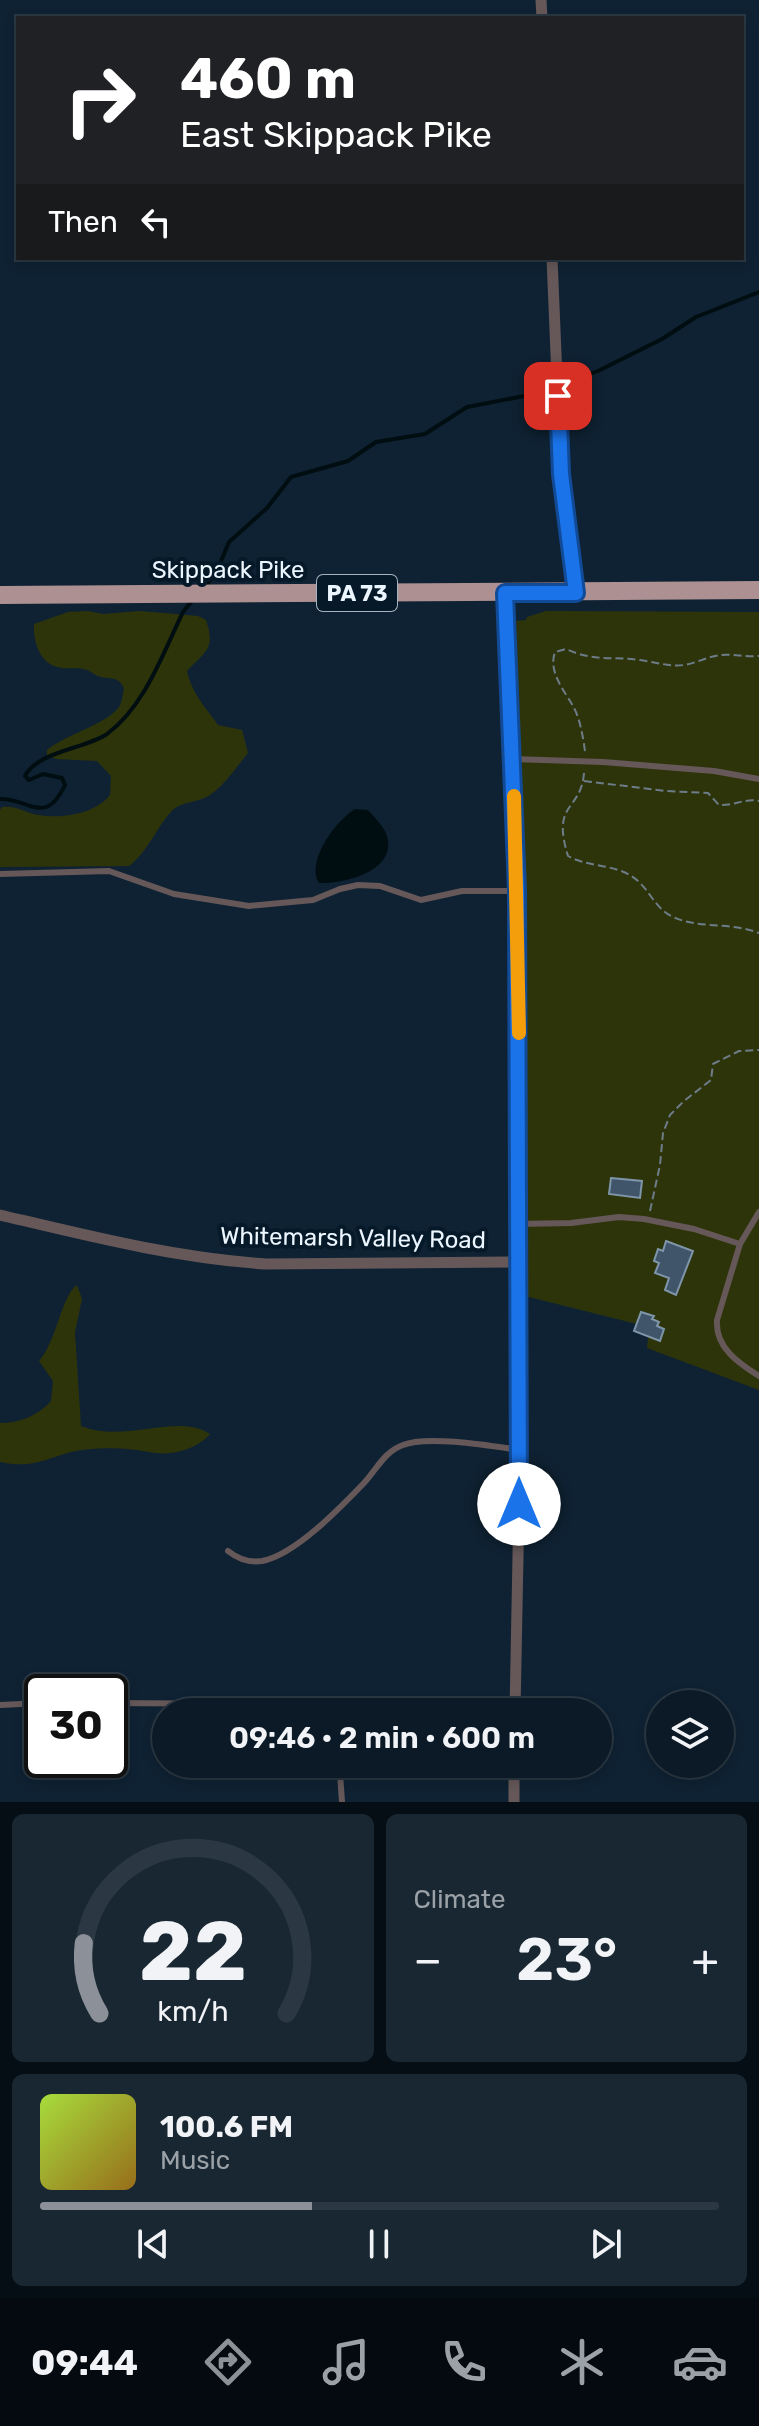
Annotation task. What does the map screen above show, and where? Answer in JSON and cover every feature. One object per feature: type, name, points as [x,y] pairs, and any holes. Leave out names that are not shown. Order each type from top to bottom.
[{"type":"main road","name":"PA 73","points":[[505,593],[759,590]]},
{"type":"main road","name":"Skippack Pike","points":[[0,595],[505,593]]},
{"type":"street","points":[[552,260],[561,474],[576,593]]},
{"type":"street","points":[[505,593],[517,891],[519,1450],[515,1698]]},
{"type":"street","name":"Whitemarsh Valley Road","points":[[0,1215],[168,1253],[226,1261],[266,1264],[518,1262]]},
{"type":"street","points":[[514,1778],[514,1802]]},
{"type":"lane","points":[[513,759],[714,771],[759,779]]},
{"type":"lane","points":[[0,874],[109,871],[174,894],[249,906],[313,900],[358,885],[380,886],[421,900],[462,891],[517,891]]},
{"type":"lane","points":[[759,1212],[740,1244],[717,1320],[716,1333],[730,1354],[759,1376]]},
{"type":"lane","points":[[517,1224],[571,1223],[619,1217],[647,1219],[694,1229],[740,1244]]},
{"type":"lane","points":[[228,1551],[249,1562],[272,1558],[289,1548],[361,1486],[382,1458],[407,1443],[454,1442],[519,1450]]},
{"type":"lane","points":[[128,1703],[152,1703]]},
{"type":"lane","points":[[0,1705],[24,1704]]},
{"type":"lane","points":[[340,1778],[342,1802]]},
{"type":"path","points":[[583,781],[708,793],[719,805],[726,806],[742,800],[759,801]]},
{"type":"path","points":[[647,1219],[657,1183],[663,1133],[670,1115],[711,1080],[713,1064],[739,1051],[759,1050]]},
{"type":"green space","points":[[140,611],[198,616],[206,620],[209,644],[204,654],[187,671],[200,700],[218,725],[242,730],[248,753],[216,791],[171,812],[129,866],[0,867],[2,807],[39,815],[68,815],[96,807],[110,795],[111,776],[97,761],[56,759],[47,755],[47,750],[113,713],[122,700],[124,688],[119,681],[84,669],[54,666],[39,652],[34,624],[68,612],[103,614]]},
{"type":"green space","points":[[546,611],[759,612],[759,1390],[647,1348],[649,1327],[525,1296],[523,904],[516,621]]},
{"type":"green space","points":[[77,1285],[82,1299],[75,1332],[81,1426],[115,1432],[182,1426],[210,1434],[206,1438],[192,1447],[171,1453],[95,1449],[26,1464],[0,1462],[0,1423],[28,1418],[51,1401],[53,1381],[39,1361],[67,1299]]},
{"type":"shaded area","points":[[355,809],[368,810],[384,829],[388,848],[384,859],[376,867],[354,878],[319,883],[316,863],[325,842]]},
{"type":"building","points":[[611,1178],[642,1181],[640,1198],[609,1194]]},
{"type":"building","points":[[666,1241],[693,1251],[676,1295],[665,1290],[669,1278],[655,1273],[659,1263],[654,1261],[658,1249],[663,1251]]},
{"type":"building","points":[[641,1312],[654,1316],[652,1319],[659,1322],[657,1326],[664,1329],[660,1341],[634,1331]]},
{"type":"waterway","points":[[203,589],[216,573],[229,542],[267,508],[291,477],[348,461],[376,442],[425,434],[467,407],[540,393],[598,371],[662,339],[696,317],[759,292]]},
{"type":"waterway","points":[[0,799],[43,808],[58,798],[65,785],[62,778],[43,774],[29,780],[25,776],[40,761],[98,739],[120,722],[142,694],[183,612],[192,601]]},
{"type":"slow traffic","points":[[514,796],[519,1033]]},
{"type":"route","points":[[519,1504],[517,891],[505,593],[576,593],[561,474],[558,396]]}]
